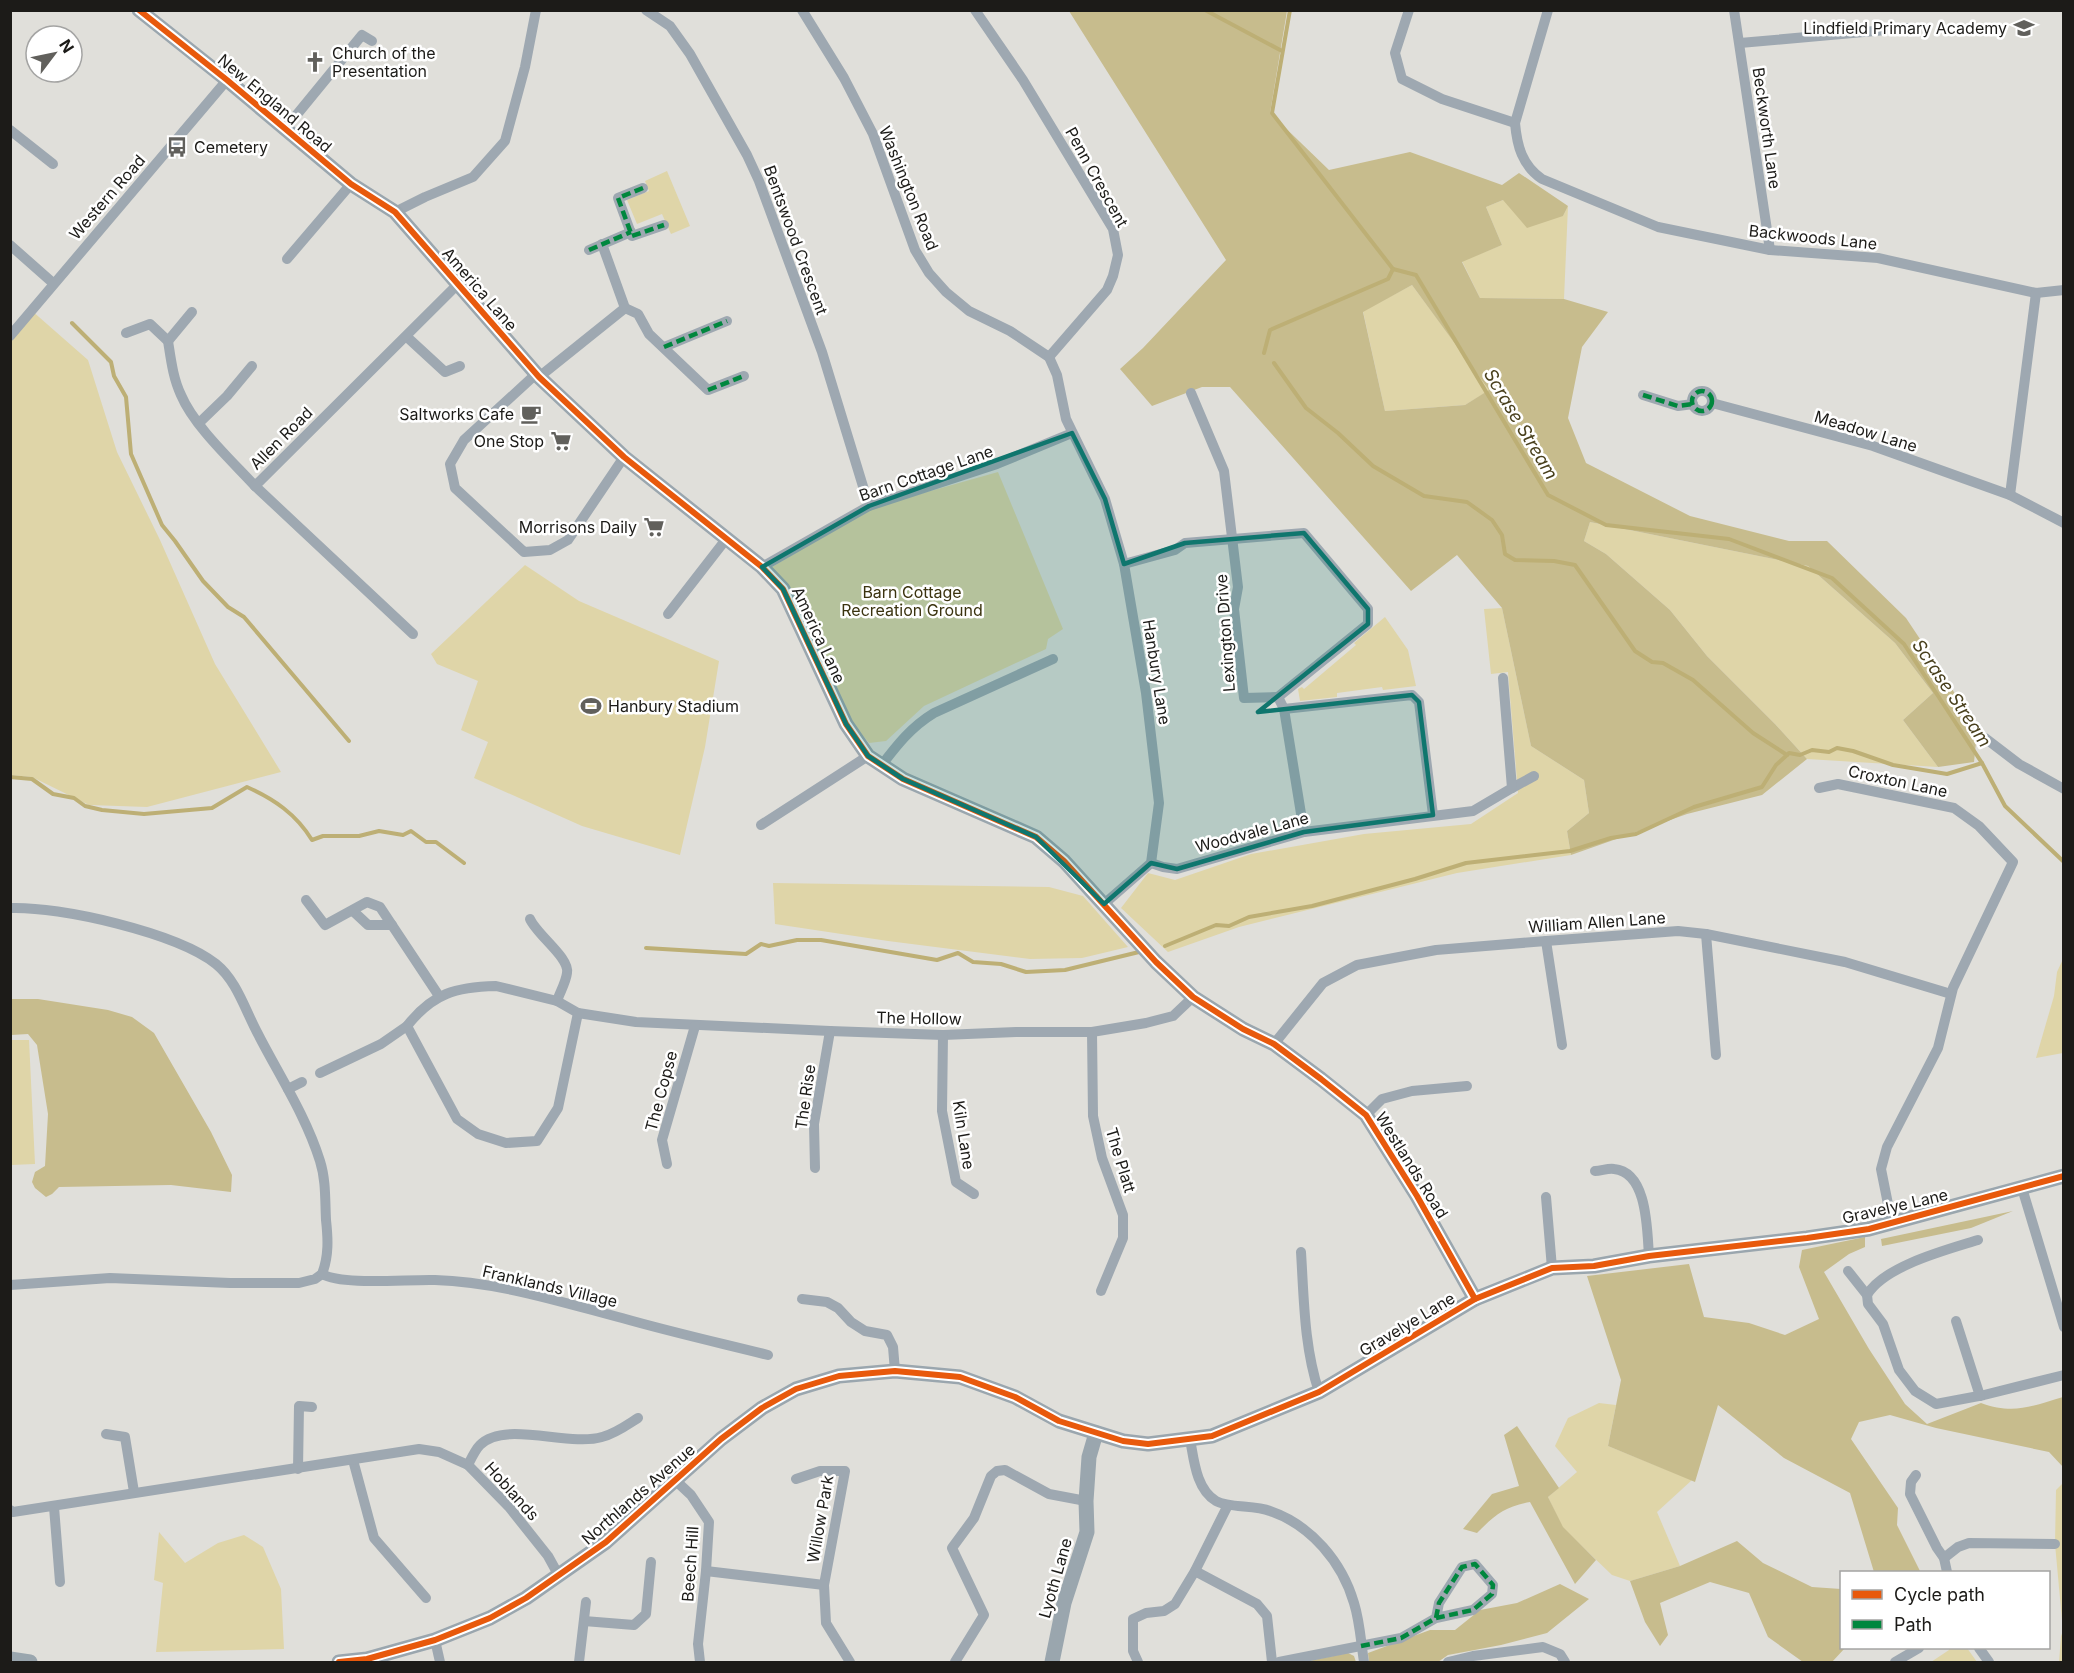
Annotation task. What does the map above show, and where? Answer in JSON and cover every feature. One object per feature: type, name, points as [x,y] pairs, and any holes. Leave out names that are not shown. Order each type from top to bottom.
[{"type":"street","name":"New England Road","points":[[139,10],[351,184],[395,212]]},
{"type":"street","points":[[395,212],[473,177],[505,141],[525,67],[536,10]]},
{"type":"street","name":"Bentswood Crescent","points":[[646,10],[670,26],[690,54],[747,155],[759,181],[822,352],[869,506]]},
{"type":"street","name":"Washington Road","points":[[802,10],[844,78],[873,134],[915,250],[929,273],[946,292],[969,310],[1010,330],[1049,357]]},
{"type":"street","name":"Penn Crescent","points":[[975,10],[1023,80],[1113,229],[1118,255],[1107,290],[1049,357]]},
{"type":"street","points":[[1409,10],[1395,53],[1402,79],[1442,99],[1515,123],[1548,10]]},
{"type":"street","name":"Beckworth Lane","points":[[1734,10],[1770,250]]},
{"type":"street","points":[[1740,43],[1908,27]]},
{"type":"street","points":[[285,129],[365,34]]},
{"type":"street","name":"Western Road","points":[[10,336],[227,80]]},
{"type":"street","name":"Backwoods Lane","points":[[1515,123],[1521,156],[1532,172],[1542,179],[1592,201],[1658,227],[1770,250],[1878,258],[2036,293],[2064,290]]},
{"type":"street","points":[[10,130],[53,164]]},
{"type":"street","points":[[287,259],[351,184]]},
{"type":"street","points":[[643,188],[618,198],[632,236],[664,225]]},
{"type":"street","name":"America Lane","points":[[395,212],[538,376],[624,457],[762,567],[783,589],[846,724],[868,756],[903,779],[1036,837],[1064,861],[1156,962]]},
{"type":"street","points":[[589,250],[631,232]]},
{"type":"street","points":[[602,244],[624,299],[625,308]]},
{"type":"street","points":[[10,245],[53,283]]},
{"type":"street","name":"Allen Road","points":[[413,634],[255,486],[458,284]]},
{"type":"street","points":[[2010,495],[2036,293]]},
{"type":"street","points":[[625,308],[638,314],[650,334],[708,390],[744,376]]},
{"type":"street","points":[[624,457],[568,540],[550,550],[524,552],[454,488],[450,464],[464,440],[538,376],[625,308]]},
{"type":"street","points":[[168,341],[192,312]]},
{"type":"street","points":[[664,346],[727,321]]},
{"type":"street","points":[[126,333],[150,324],[168,341],[181,397],[199,423],[255,486]]},
{"type":"street","points":[[406,337],[445,372],[460,366]]},
{"type":"street","points":[[1049,357],[1057,375],[1066,419],[1072,434]]},
{"type":"street","points":[[199,423],[227,396],[252,366]]},
{"type":"street","name":"Meadow Lane","points":[[1702,390],[1711,396],[1712,403],[1703,411],[1696,409],[1693,404],[1693,396],[1702,390]]},
{"type":"street","points":[[1191,393],[1224,471],[1231,539]]},
{"type":"street","name":"Meadow Lane","points":[[1643,395],[1678,406],[1693,404]]},
{"type":"street","name":"Meadow Lane","points":[[1712,403],[1873,446],[2010,495],[2064,523]]},
{"type":"street","name":"Barn Cottage Lane","points":[[762,567],[869,506],[996,464],[1072,434]]},
{"type":"street","name":"Hanbury Lane","points":[[1072,434],[1105,499],[1124,564],[1146,693],[1159,803],[1151,862]]},
{"type":"street","points":[[1124,564],[1175,550],[1185,543],[1304,533],[1368,609],[1368,624],[1278,697],[1284,709],[1304,832]]},
{"type":"street","points":[[668,614],[727,538]]},
{"type":"street","name":"Lexington Drive","points":[[1231,539],[1238,587],[1234,609],[1244,698],[1278,697]]},
{"type":"street","points":[[881,766],[900,741],[916,725],[934,713],[1053,659]]},
{"type":"street","points":[[1503,678],[1512,788]]},
{"type":"street","points":[[1284,709],[1412,695],[1419,702],[1433,815]]},
{"type":"street","points":[[1985,738],[2019,764],[2064,789]]},
{"type":"street","points":[[761,825],[868,756]]},
{"type":"street","name":"Woodvale Lane","points":[[1151,862],[1177,869],[1304,832],[1473,811],[1534,776]]},
{"type":"street","name":"Croxton Lane","points":[[1819,788],[1838,784],[1954,808],[1979,826],[2013,862],[1951,994]]},
{"type":"street","points":[[1104,904],[1151,862]]},
{"type":"street","points":[[306,900],[325,925],[367,902],[380,907],[439,996]]},
{"type":"street","points":[[10,909],[36,909],[108,922],[161,937],[203,956],[225,972],[288,1089],[316,1149],[324,1177],[328,1253],[322,1274]]},
{"type":"street","points":[[353,911],[368,925],[392,925]]},
{"type":"street","points":[[530,919],[534,929],[566,962],[568,972],[557,1000]]},
{"type":"street","name":"William Allen Lane","points":[[1274,1044],[1323,983],[1356,965],[1436,950],[1678,931],[1706,934],[1845,962],[1951,994]]},
{"type":"street","points":[[1706,934],[1716,1055]]},
{"type":"street","points":[[1546,941],[1562,1045]]},
{"type":"street","name":"Westlands Road","points":[[1156,962],[1193,997],[1243,1029],[1274,1044],[1366,1115],[1417,1196],[1475,1299]]},
{"type":"street","points":[[320,1073],[381,1044],[407,1026],[418,1012],[439,996],[468,988],[496,986],[557,1000],[578,1013],[558,1108],[537,1141],[506,1143],[478,1134],[457,1119],[407,1026]]},
{"type":"street","points":[[1892,1224],[1881,1169],[1887,1147],[1938,1048],[1951,994]]},
{"type":"street","name":"The Hollow","points":[[578,1013],[636,1022],[830,1031],[944,1035],[1092,1032],[1173,1016],[1193,997]]},
{"type":"street","name":"The Copse","points":[[667,1164],[662,1140],[695,1026]]},
{"type":"street","name":"The Rise","points":[[814,1168],[814,1124],[830,1031]]},
{"type":"street","name":"The Platt","points":[[1092,1032],[1093,1116],[1102,1158],[1124,1215],[1124,1238],[1101,1291]]},
{"type":"street","name":"Kiln Lane","points":[[944,1035],[942,1111],[956,1182],[974,1194]]},
{"type":"street","points":[[288,1089],[302,1082]]},
{"type":"street","points":[[1366,1115],[1382,1099],[1412,1091],[1467,1086]]},
{"type":"street","points":[[1595,1171],[1616,1169],[1632,1178],[1645,1203],[1649,1256]]},
{"type":"street","name":"Gravelye Lane","points":[[890,1372],[960,1377],[1015,1397],[1059,1422],[1123,1442],[1148,1444],[1212,1436],[1319,1392],[1475,1299],[1552,1268],[1594,1266],[1649,1256],[1807,1238],[1892,1224],[2064,1176]]},
{"type":"street","points":[[2022,1188],[2064,1328]]},
{"type":"street","points":[[1546,1197],[1552,1268]]},
{"type":"street","points":[[1867,1295],[1870,1289],[1901,1267],[1978,1240]]},
{"type":"street","points":[[1301,1251],[1306,1330],[1312,1370],[1319,1392]]},
{"type":"street","points":[[1848,1271],[1867,1295],[1868,1304],[1883,1324],[1899,1370],[1915,1391],[1936,1404],[1980,1396],[2064,1375]]},
{"type":"street","name":"Franklands Village","points":[[10,1285],[110,1278],[230,1283],[299,1283],[315,1279],[322,1274],[334,1279],[347,1280],[404,1279],[468,1282],[531,1294],[768,1355]]},
{"type":"street","points":[[802,1299],[827,1302],[838,1308],[851,1322],[865,1331],[887,1335],[893,1347],[890,1372]]},
{"type":"street","points":[[1956,1321],[1980,1396]]},
{"type":"street","name":"Northlands Avenue","points":[[339,1662],[367,1659],[435,1640],[490,1618],[526,1598],[606,1542],[721,1439],[754,1414],[796,1389],[839,1376],[890,1372]]},
{"type":"street","points":[[298,1469],[299,1406],[312,1407]]},
{"type":"street","points":[[468,1465],[480,1444],[498,1436],[514,1434],[568,1440],[601,1438],[638,1418]]},
{"type":"street","name":"Lyoth Lane","points":[[1052,1662],[1064,1602],[1087,1532],[1086,1501],[1089,1457],[1096,1433]]},
{"type":"street","points":[[106,1434],[124,1437],[134,1492]]},
{"type":"street","points":[[1190,1439],[1201,1484],[1216,1501],[1228,1505],[1257,1506],[1273,1512],[1305,1529],[1322,1545],[1345,1581],[1354,1604],[1364,1662]]},
{"type":"street","name":"Hoblands","points":[[10,1510],[13,1512],[54,1507],[134,1492],[419,1449],[439,1452],[468,1465],[509,1507],[548,1556],[559,1576]]},
{"type":"street","points":[[353,1460],[374,1538],[426,1598]]},
{"type":"street","points":[[955,1662],[990,1615],[952,1548],[974,1518],[991,1476],[997,1471],[1005,1470],[1049,1494],[1086,1501]]},
{"type":"street","name":"Willow Park","points":[[796,1479],[820,1471],[845,1471],[824,1585],[826,1623],[850,1662]]},
{"type":"street","points":[[1916,1475],[1911,1482],[1910,1494],[1913,1504],[1944,1558],[1947,1571]]},
{"type":"street","name":"Beech Hill","points":[[675,1480],[691,1495],[709,1522],[698,1644],[700,1662]]},
{"type":"street","points":[[1138,1662],[1133,1651],[1133,1619],[1146,1613],[1164,1611],[1175,1604],[1195,1571],[1228,1505]]},
{"type":"street","points":[[54,1507],[60,1582]]},
{"type":"street","points":[[1944,1558],[1958,1547],[1969,1543],[2055,1544]]},
{"type":"street","points":[[584,1620],[634,1625],[646,1614],[651,1562]]},
{"type":"street","points":[[1279,1662],[1401,1638],[1436,1618],[1473,1610],[1492,1594],[1493,1585],[1475,1564],[1462,1568],[1439,1603],[1436,1618]]},
{"type":"street","name":"Willow Park","points":[[706,1571],[824,1585]]},
{"type":"street","points":[[1195,1571],[1257,1604],[1267,1616],[1272,1662]]},
{"type":"street","points":[[579,1662],[586,1602]]},
{"type":"street","points":[[435,1640],[440,1662]]},
{"type":"street","points":[[1448,1662],[1473,1656],[1543,1647],[1560,1654],[1565,1662]]},
{"type":"street","points":[[1895,1662],[1915,1649]]},
{"type":"street","points":[[1980,1649],[1989,1662]]},
{"type":"street","points":[[10,1659],[30,1662]]},
{"type":"highlighted area","points":[[1072,433],[1105,499],[1124,564],[1185,543],[1304,533],[1368,609],[1368,624],[1258,712],[1412,695],[1419,702],[1433,815],[1304,832],[1177,869],[1151,863],[1104,904],[1036,837],[903,779],[868,756],[846,724],[783,589],[762,567],[869,506]]},
{"type":"green space","points":[[667,171],[690,226],[671,234],[662,214],[637,224],[627,200],[649,191],[645,181]]},
{"type":"green space","points":[[1503,200],[1563,216],[1568,206],[1564,299],[1480,298],[1462,261],[1502,245],[1486,207]]},
{"type":"green space","points":[[1412,285],[1490,390],[1465,405],[1385,411],[1363,311]]},
{"type":"green space","points":[[31,310],[88,360],[117,452],[160,540],[215,664],[281,772],[147,807],[89,805],[32,777],[11,775],[10,336]]},
{"type":"green space","name":"Barn Cottage Recreation Ground","points":[[998,472],[1063,629],[1048,639],[1046,649],[924,706],[886,741],[869,743],[849,719],[772,567],[870,508]]},
{"type":"green space","points":[[1590,522],[1808,566],[1895,643],[1933,693],[1903,720],[1938,767],[1807,759],[1707,656],[1670,610],[1606,554],[1584,541]]},
{"type":"green space","name":"Hanbury Stadium","points":[[525,565],[579,601],[719,661],[705,747],[680,855],[582,826],[474,778],[488,742],[461,730],[478,681],[437,664],[431,654]]},
{"type":"green space","points":[[1502,608],[1531,746],[1584,780],[1589,813],[1567,831],[1571,855],[1457,873],[1239,927],[1168,952],[1121,908],[1148,873],[1175,880],[1251,854],[1364,834],[1471,824],[1518,793],[1508,672],[1491,674],[1484,609]]},
{"type":"green space","points":[[1385,617],[1408,650],[1416,686],[1383,690],[1382,687],[1337,693],[1337,697],[1300,701],[1298,689],[1302,687],[1304,689]]},
{"type":"green space","points":[[773,883],[1049,887],[1083,896],[1128,947],[1082,958],[1030,959],[775,924]]},
{"type":"green space","points":[[2063,959],[2063,1053],[2036,1058],[2054,996],[2057,972]]},
{"type":"green space","points":[[11,1040],[29,1040],[35,1164],[11,1165]]},
{"type":"green space","points":[[1599,1403],[1616,1405],[1608,1446],[1692,1480],[1657,1512],[1680,1566],[1630,1581],[1612,1575],[1562,1527],[1548,1497],[1577,1472],[1555,1446],[1568,1418]]},
{"type":"green space","points":[[2063,1483],[2063,1631],[2055,1544],[2056,1490]]},
{"type":"green space","points":[[159,1532],[185,1563],[218,1543],[244,1535],[263,1547],[281,1589],[284,1649],[156,1652],[163,1583],[154,1580]]},
{"type":"green space","points":[[2063,1631],[2063,1662],[2059,1662],[2061,1636]]},
{"type":"green space","points":[[1968,1649],[1977,1662],[1931,1662],[1949,1650]]},
{"type":"shaded area","points":[[1069,11],[1287,11],[1270,113],[1329,170],[1410,152],[1502,185],[1519,173],[1568,206],[1563,216],[1527,228],[1503,200],[1486,207],[1502,245],[1462,262],[1480,298],[1564,299],[1608,312],[1582,347],[1568,418],[1586,463],[1690,516],[1789,541],[1827,541],[1906,618],[1946,678],[1977,733],[1974,762],[1938,767],[1903,720],[1933,693],[1895,643],[1808,566],[1590,522],[1584,541],[1606,554],[1670,610],[1707,656],[1807,759],[1762,795],[1687,814],[1571,855],[1567,831],[1589,813],[1584,780],[1531,746],[1502,608],[1457,555],[1411,591],[1230,387],[1202,387],[1152,406],[1120,369],[1143,348],[1226,260]],"holes":[[[1412,285],[1489,390],[1465,405],[1385,411],[1363,312]]]},
{"type":"shaded area","points":[[11,999],[38,999],[108,1010],[132,1017],[154,1033],[211,1132],[232,1175],[231,1192],[171,1185],[59,1187],[46,1197],[35,1188],[32,1182],[35,1172],[45,1166],[48,1114],[37,1045],[28,1034],[11,1035]]},
{"type":"shaded area","points":[[2013,1211],[1971,1228],[1882,1246],[1881,1239]]},
{"type":"shaded area","points":[[1865,1237],[1865,1247],[1849,1254],[1824,1272],[1869,1349],[1905,1404],[1927,1424],[1981,1403],[2013,1409],[2063,1397],[2063,1467],[2049,1452],[1936,1428],[1890,1415],[1859,1422],[1851,1439],[1898,1508],[1897,1525],[1920,1571],[1874,1571],[1850,1493],[1784,1458],[1718,1405],[1695,1482],[1608,1446],[1621,1380],[1587,1276],[1689,1264],[1704,1317],[1749,1323],[1785,1335],[1819,1319],[1799,1267],[1802,1250]]},
{"type":"shaded area","points":[[1517,1426],[1559,1488],[1548,1497],[1563,1527],[1596,1560],[1575,1584],[1530,1502],[1513,1506],[1500,1513],[1477,1533],[1463,1529],[1492,1494],[1519,1486],[1504,1435]]},
{"type":"shaded area","points":[[1737,1541],[1763,1563],[1812,1587],[1840,1589],[1840,1649],[1844,1649],[1832,1662],[1803,1662],[1768,1637],[1749,1593],[1710,1582],[1660,1603],[1668,1635],[1660,1646],[1645,1622],[1630,1581],[1680,1566]]},
{"type":"shaded area","points":[[1560,1584],[1589,1599],[1547,1633],[1448,1655],[1438,1662],[1369,1662],[1368,1653],[1430,1630],[1455,1630],[1480,1610],[1517,1603]]},
{"type":"shaded area","points":[[1348,1653],[1354,1656],[1356,1662],[1303,1662]]},
{"type":"waterway","points":[[1205,10],[1282,51]]},
{"type":"waterway","points":[[1290,10],[1272,113],[1393,269]]},
{"type":"waterway","name":"Scrase Stream","points":[[1393,269],[1416,275],[1548,495],[1606,525],[1729,539],[1832,578],[1904,644],[1982,763],[2005,806],[2064,862]]},
{"type":"waterway","points":[[1264,353],[1270,330],[1388,279],[1393,269]]},
{"type":"waterway","points":[[72,323],[111,362],[114,376],[126,397],[131,454],[162,525],[203,581],[228,607],[244,617],[349,741]]},
{"type":"waterway","points":[[1274,363],[1306,408],[1338,433],[1373,466],[1424,496],[1467,502],[1492,520],[1502,535],[1505,554],[1515,560],[1554,561],[1575,565],[1635,651],[1652,662],[1663,663],[1693,680],[1753,733],[1787,755],[1789,753],[1800,755],[1812,750],[1829,752],[1837,748],[1893,765],[1947,774],[1982,763]]},
{"type":"waterway","points":[[1165,946],[1216,925],[1229,926],[1249,917],[1312,906],[1466,863],[1570,851],[1611,838],[1636,834],[1694,807],[1762,787],[1776,765],[1787,755]]},
{"type":"waterway","points":[[10,777],[32,779],[53,794],[74,798],[85,806],[144,814],[212,808],[247,787],[284,808],[299,822],[312,840],[323,836],[359,836],[379,831],[403,835],[411,831],[426,842],[436,842],[464,863]]},
{"type":"waterway","points":[[646,948],[746,954],[761,944],[769,946],[797,940],[821,940],[937,960],[958,953],[973,962],[1001,964],[1026,972],[1065,970],[1139,952]]},
{"type":"marked path","points":[[643,188],[618,198],[632,236],[664,225]]},
{"type":"marked path","points":[[589,250],[631,232]]},
{"type":"marked path","points":[[664,347],[727,321]]},
{"type":"marked path","points":[[708,390],[744,376]]},
{"type":"marked path","points":[[1702,391],[1709,394],[1712,401],[1709,408],[1702,411],[1695,408],[1692,401],[1695,394],[1702,391]]},
{"type":"marked path","points":[[1643,395],[1678,406],[1693,404]]},
{"type":"marked path","points":[[1361,1646],[1401,1638],[1436,1618],[1439,1603],[1462,1567],[1475,1564],[1493,1585],[1492,1594],[1473,1610],[1436,1618]]},
{"type":"cycle path","points":[[139,10],[351,184],[395,212],[539,377],[624,457],[762,567],[783,589],[846,724],[868,756],[903,779],[1036,837],[1064,861],[1156,962],[1193,997],[1243,1029],[1274,1044],[1366,1115],[1417,1196],[1475,1299]]},
{"type":"cycle path","points":[[339,1662],[367,1659],[435,1640],[490,1618],[526,1598],[606,1542],[721,1439],[762,1408],[796,1389],[839,1376],[895,1371],[960,1377],[1015,1397],[1059,1421],[1123,1441],[1148,1444],[1212,1436],[1319,1392],[1475,1299],[1552,1268],[1594,1266],[1649,1256],[1869,1229],[2064,1176]]},
{"type":"place","name":"Lindfield Primary Academy","points":[[2024,28]]},
{"type":"place","name":"Church of the Presentation","points":[[315,62]]},
{"type":"place","name":"Cemetery","points":[[177,147]]},
{"type":"place","name":"Saltworks Cafe","points":[[531,414]]},
{"type":"place","name":"One Stop","points":[[561,441]]},
{"type":"place","name":"Morrisons Daily","points":[[654,527]]},
{"type":"place","name":"Hanbury Stadium","points":[[591,706]]}]
